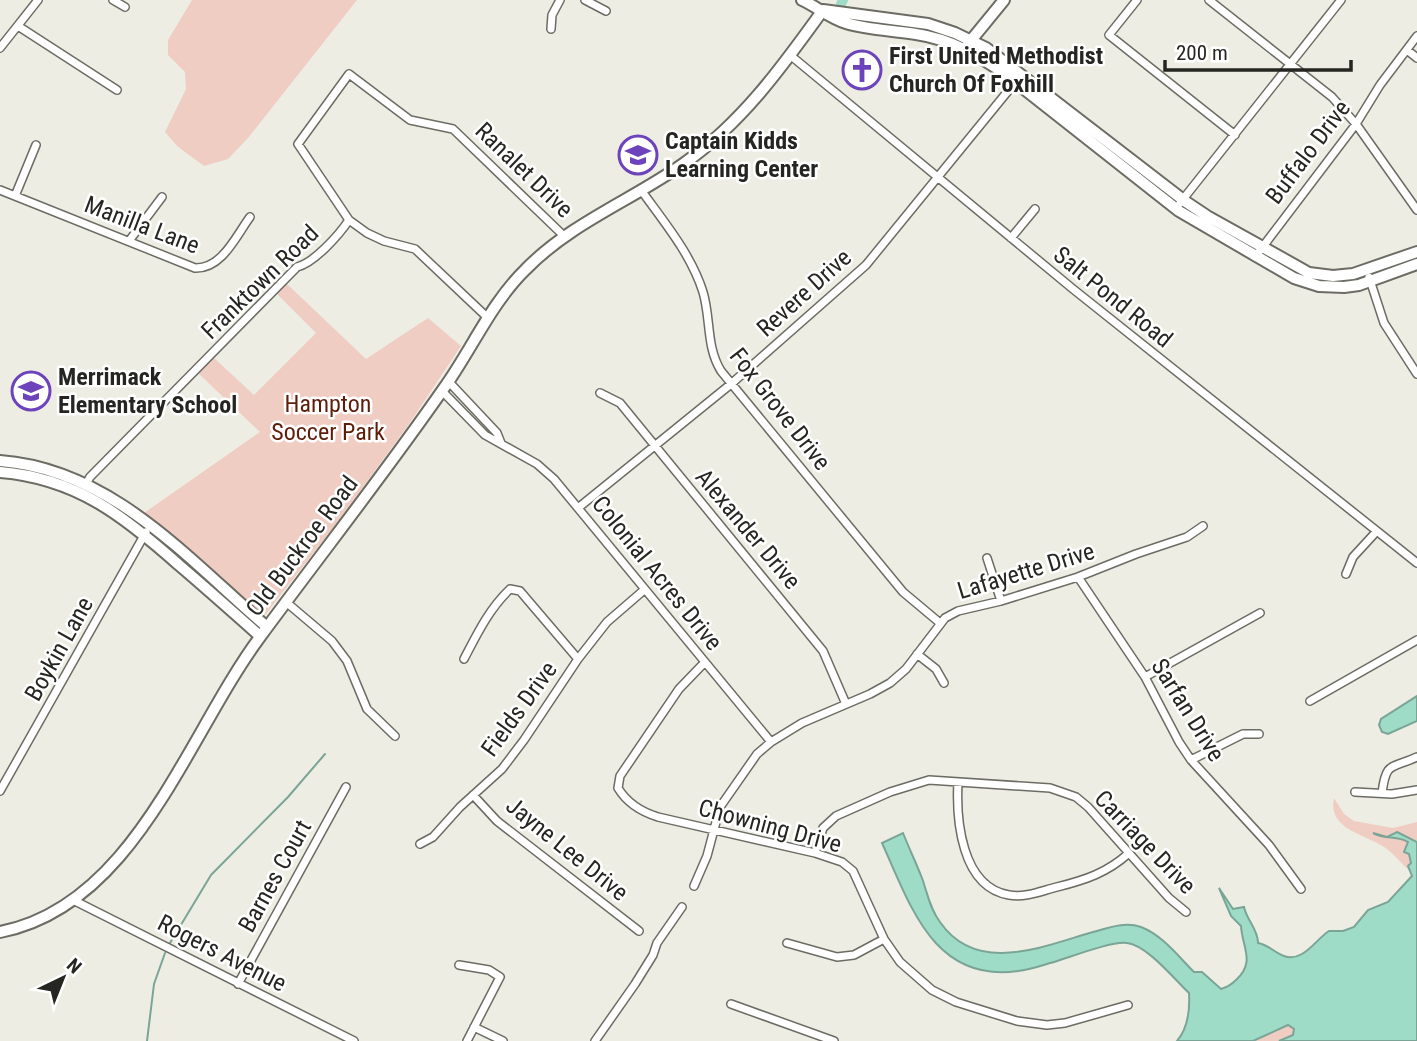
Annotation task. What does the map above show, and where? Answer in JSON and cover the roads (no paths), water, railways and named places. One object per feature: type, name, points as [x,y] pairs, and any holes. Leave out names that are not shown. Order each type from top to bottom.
[{"type":"main road","points":[[802,0],[845,23],[968,44],[1019,78],[1179,204],[1258,252],[1294,278],[1319,286],[1344,287],[1417,252]]},
{"type":"main road","points":[[968,44],[1004,0]]},
{"type":"main road","name":"Old Buckroe Road","points":[[0,932],[28,924],[73,900],[118,857],[147,823],[224,689],[445,387],[488,318],[526,269],[564,236],[686,162],[732,124],[756,99],[823,10]]},
{"type":"main road","points":[[1369,275],[1417,264]]},
{"type":"main road","points":[[0,461],[44,469],[83,489],[121,516],[147,530],[264,632]]},
{"type":"main road","points":[[0,472],[83,489]]},
{"type":"street","points":[[0,48],[38,0]]},
{"type":"street","points":[[113,0],[125,7]]},
{"type":"street","points":[[551,29],[552,15],[560,0]]},
{"type":"street","points":[[585,0],[606,12]]},
{"type":"street","points":[[1137,0],[1109,35],[1235,135]]},
{"type":"street","points":[[1209,0],[1332,97],[1356,124],[1417,210]]},
{"type":"street","points":[[1179,204],[1341,0]]},
{"type":"street","points":[[18,26],[117,90]]},
{"type":"street","name":"Buffalo Drive","points":[[1258,252],[1356,124],[1380,85],[1417,36]]},
{"type":"street","points":[[1407,50],[1417,58]]},
{"type":"street","name":"Salt Pond Road","points":[[790,55],[1011,238],[1417,563]]},
{"type":"street","name":"Ranalet Drive","points":[[349,220],[299,144],[349,74],[410,120],[453,129],[564,236]]},
{"type":"street","name":"Revere Drive","points":[[578,508],[731,384],[866,265],[1019,78]]},
{"type":"street","points":[[15,196],[36,145]]},
{"type":"street","name":"Manilla Lane","points":[[0,190],[195,268],[211,266],[250,217]]},
{"type":"street","name":"Fox Grove Drive","points":[[641,190],[696,273],[708,313],[713,357],[731,384],[903,593],[940,623]]},
{"type":"street","points":[[129,241],[162,197]]},
{"type":"street","points":[[1011,238],[1035,209]]},
{"type":"street","points":[[349,220],[366,233],[384,241],[415,249],[488,318]]},
{"type":"street","name":"Franktown Road","points":[[83,489],[297,267],[303,266],[321,251],[349,220]]},
{"type":"street","points":[[1369,275],[1379,311],[1390,335],[1417,374]]},
{"type":"street","name":"Colonial Acres Drive","points":[[445,387],[485,435],[546,471],[771,742]]},
{"type":"street","name":"Alexander Drive","points":[[600,393],[620,403],[823,651],[846,704]]},
{"type":"street","name":"Lafayette Drive","points":[[694,886],[707,856],[720,807],[750,762],[771,742],[802,723],[890,683],[902,673],[940,623],[954,613],[1078,577],[1188,537],[1203,526]]},
{"type":"street","name":"Boykin Lane","points":[[0,791],[147,530]]},
{"type":"street","points":[[1346,575],[1353,557],[1376,532]]},
{"type":"street","points":[[987,558],[1001,601]]},
{"type":"street","name":"Sarfan Drive","points":[[1078,577],[1145,677],[1191,760],[1269,845],[1301,889]]},
{"type":"street","points":[[464,659],[483,623],[510,589],[520,591],[578,659]]},
{"type":"street","name":"Fields Drive","points":[[420,845],[433,837],[502,769],[607,622],[644,590]]},
{"type":"street","points":[[286,602],[332,641],[347,661],[367,709],[395,736]]},
{"type":"street","points":[[1145,677],[1260,614]]},
{"type":"street","points":[[1310,701],[1417,640]]},
{"type":"street","points":[[917,654],[936,669],[944,683]]},
{"type":"street","name":"Chowning Drive","points":[[705,663],[679,689],[620,776],[617,784],[626,798],[646,813],[815,853],[842,862],[853,871],[884,939],[900,962],[932,990],[956,1002],[1017,1021],[1047,1025],[1065,1023],[1128,1005]]},
{"type":"street","points":[[1191,760],[1243,734],[1259,734]]},
{"type":"street","points":[[1382,793],[1385,775],[1389,769],[1417,757]]},
{"type":"street","name":"Carriage Drive","points":[[815,853],[828,821],[846,810],[913,784],[929,780],[1063,791],[1088,807],[1169,898],[1186,912]]},
{"type":"street","points":[[958,782],[957,814],[966,854],[984,882],[995,890],[1008,895],[1028,895],[1076,882],[1106,871],[1129,853]]},
{"type":"street","name":"Barnes Court","points":[[238,984],[346,788]]},
{"type":"street","points":[[1355,792],[1417,790]]},
{"type":"street","name":"Jayne Lee Drive","points":[[473,795],[497,821],[639,931]]},
{"type":"street","name":"Rogers Avenue","points":[[73,900],[354,1041]]},
{"type":"street","points":[[596,1041],[682,907]]},
{"type":"street","points":[[787,943],[837,957],[854,955],[884,939]]},
{"type":"street","points":[[459,965],[489,970],[500,977],[467,1041]]},
{"type":"street","points":[[731,1004],[834,1041]]},
{"type":"street","points":[[474,1027],[503,1041]]},
{"type":"waterway","points":[[841,4],[843,0]]},
{"type":"waterway","points":[[170,943],[211,875],[288,797],[325,754]]},
{"type":"waterway","points":[[147,1041],[154,984],[165,953]]},
{"type":"place","name":"First United Methodist Church Of Foxhill","points":[[862,70]]},
{"type":"place","name":"Captain Kidds Learning Center","points":[[638,155]]},
{"type":"place","name":"Merrimack Elementary School","points":[[31,391]]},
{"type":"park label","name":"Hampton Soccer Park","points":[[328,418]]}]
